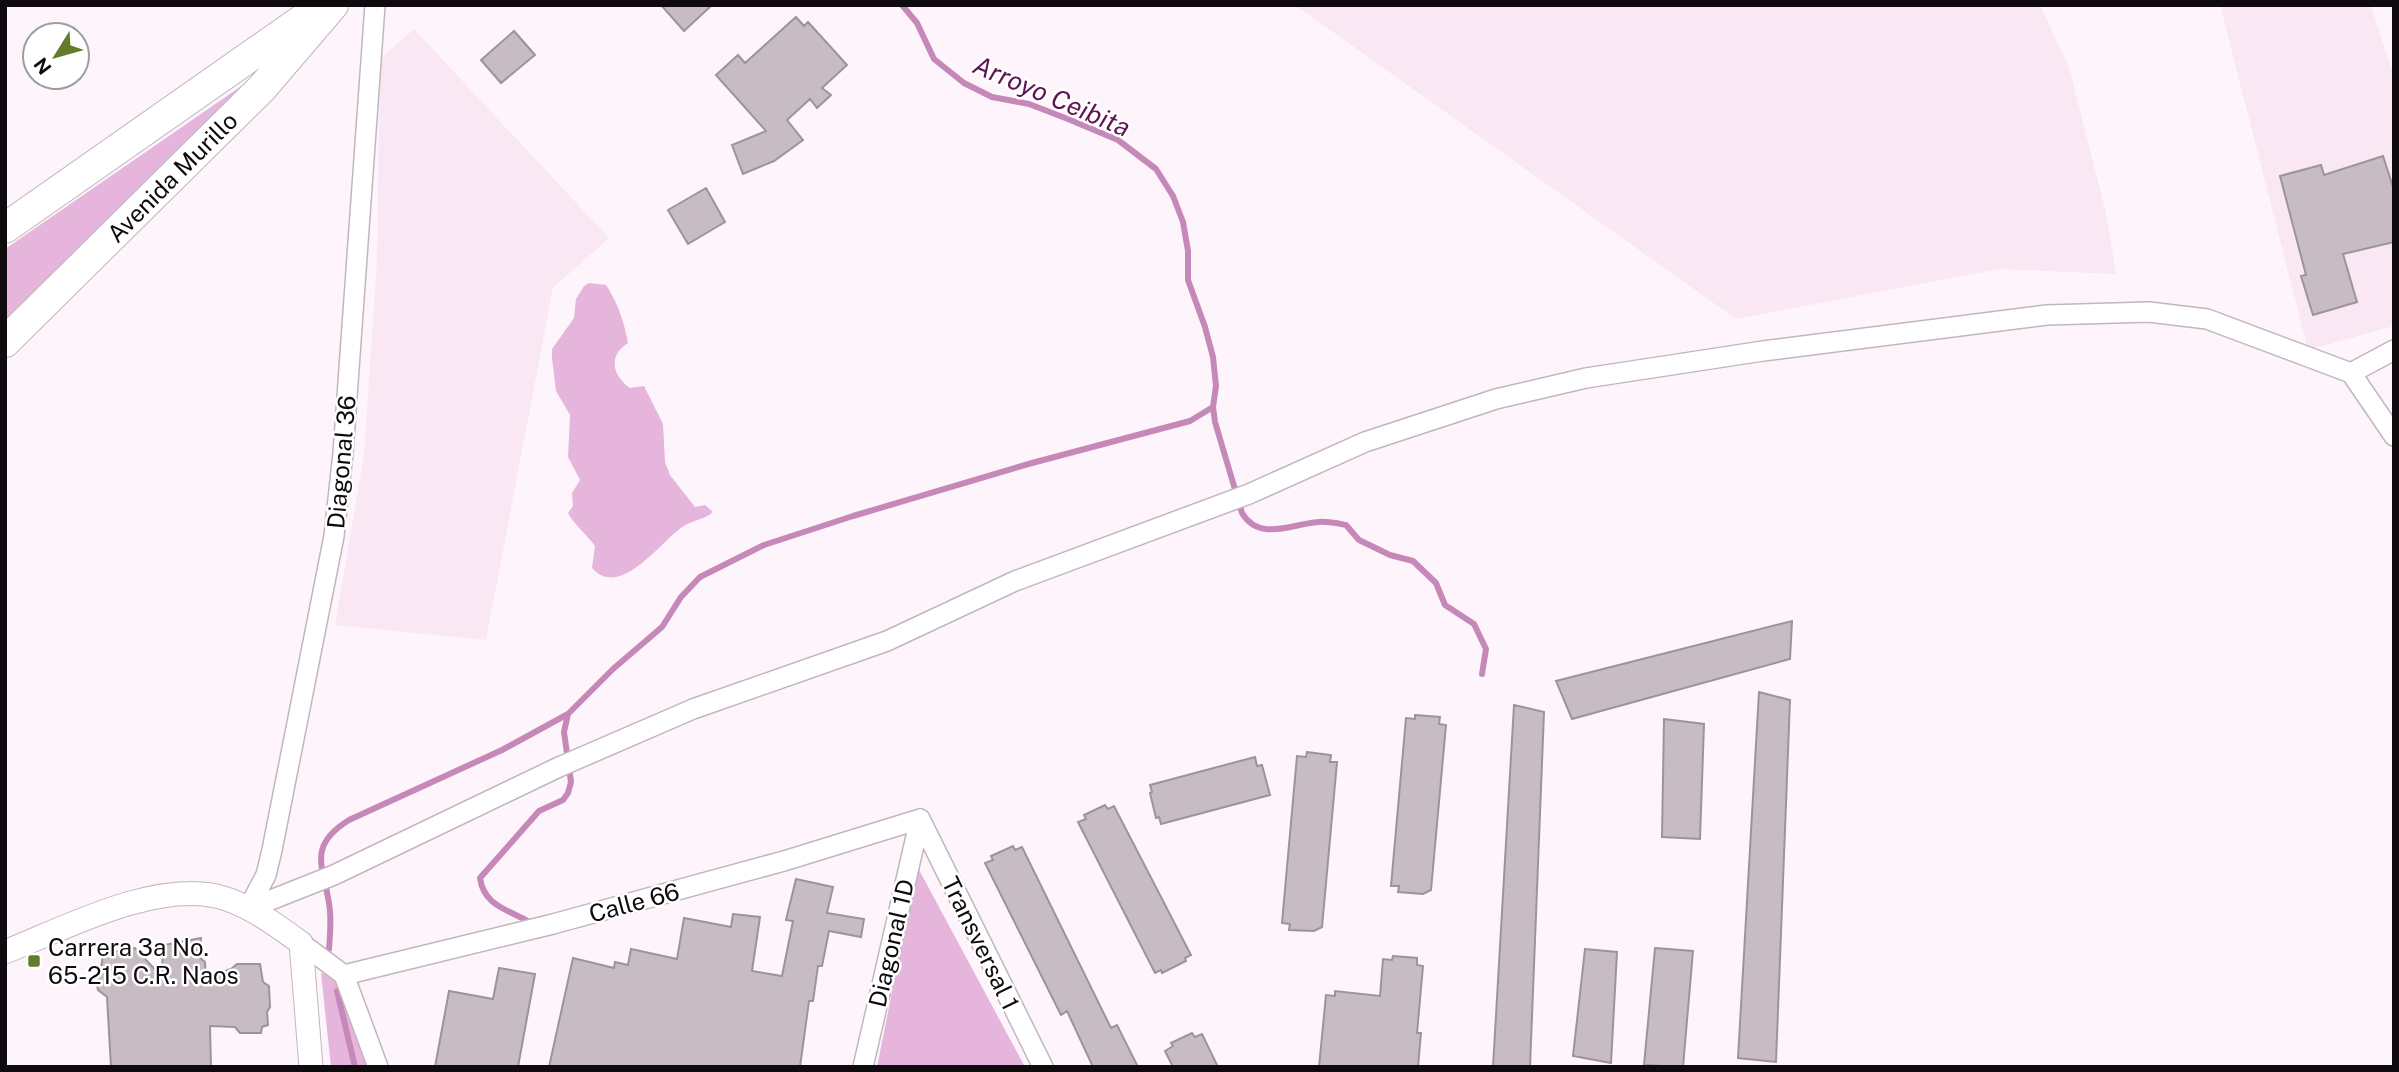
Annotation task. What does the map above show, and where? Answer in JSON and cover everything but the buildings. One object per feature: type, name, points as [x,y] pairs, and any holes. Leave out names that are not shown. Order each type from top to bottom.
[{"type":"main road","name":"Avenida Murillo","points":[[5,228],[324,5]]},
{"type":"main road","name":"Avenida Murillo","points":[[5,342],[262,88],[333,5]]},
{"type":"street","name":"Diagonal 36","points":[[248,909],[266,875],[272,850],[334,537],[344,440],[375,5]]},
{"type":"street","points":[[248,909],[325,878],[568,763],[694,709],[887,641],[1014,581],[1249,494],[1365,442],[1496,399],[1586,378],[1738,355],[2046,315],[2149,312],[2207,318],[2351,373],[2394,436]]},
{"type":"street","points":[[2351,373],[2394,350]]},
{"type":"street","name":"Calle 66","points":[[344,975],[593,913],[920,819]]},
{"type":"street","name":"Diagonal 1D","points":[[863,1067],[920,819]]},
{"type":"street","name":"Transversal 1","points":[[920,819],[1042,1067]]},
{"type":"street","points":[[5,951],[132,902],[183,893],[218,896],[274,923],[344,975],[378,1067]]},
{"type":"street","points":[[301,943],[311,1067]]},
{"type":"shaded area","points":[[1295,5],[2040,5],[2069,67],[2106,213],[2116,274],[1999,269],[1736,319]]},
{"type":"shaded area","points":[[2220,5],[2371,5],[2394,77],[2394,326],[2308,350]]},
{"type":"shaded area","points":[[414,29],[609,238],[553,288],[486,640],[335,625],[364,455],[377,260],[380,59]]},
{"type":"shaded area","points":[[253,78],[5,324],[5,249]]},
{"type":"shaded area","points":[[589,283],[606,285],[617,305],[628,343],[617,354],[616,371],[630,388],[644,386],[663,424],[665,462],[670,475],[695,507],[705,505],[713,512],[684,526],[641,564],[616,577],[603,576],[592,568],[595,546],[568,513],[573,506],[572,493],[580,480],[568,457],[570,415],[556,391],[552,358],[552,349],[574,318],[576,299]]},
{"type":"shaded area","points":[[917,866],[1025,1067],[877,1067]]},
{"type":"shaded area","points":[[321,973],[342,979],[373,1067],[331,1067]]},
{"type":"waterway","name":"Arroyo Ceibita","points":[[902,5],[917,23],[934,59],[964,83],[992,97],[1029,104],[1118,140],[1156,169],[1173,196],[1183,222],[1188,251],[1188,280],[1213,357],[1216,386],[1213,407],[1215,422],[1242,513],[1249,522],[1267,529],[1321,522],[1346,525],[1359,540],[1390,555],[1413,561],[1436,583],[1445,605],[1474,624],[1486,649],[1482,674]]},
{"type":"waterway","points":[[534,925],[493,902],[487,896],[480,878],[539,811],[563,800],[568,793],[571,782],[564,732],[568,714],[613,669],[662,627],[681,597],[700,577],[764,545],[1032,463],[1190,421],[1213,407]]},
{"type":"waterway","points":[[329,949],[330,911],[321,860],[326,840],[335,830],[349,820],[502,750],[568,714]]},
{"type":"waterway","points":[[337,991],[355,1067]]},
{"type":"place","name":"Carrera 3a No. 65-215 C.R. Naos","points":[[34,961]]}]
